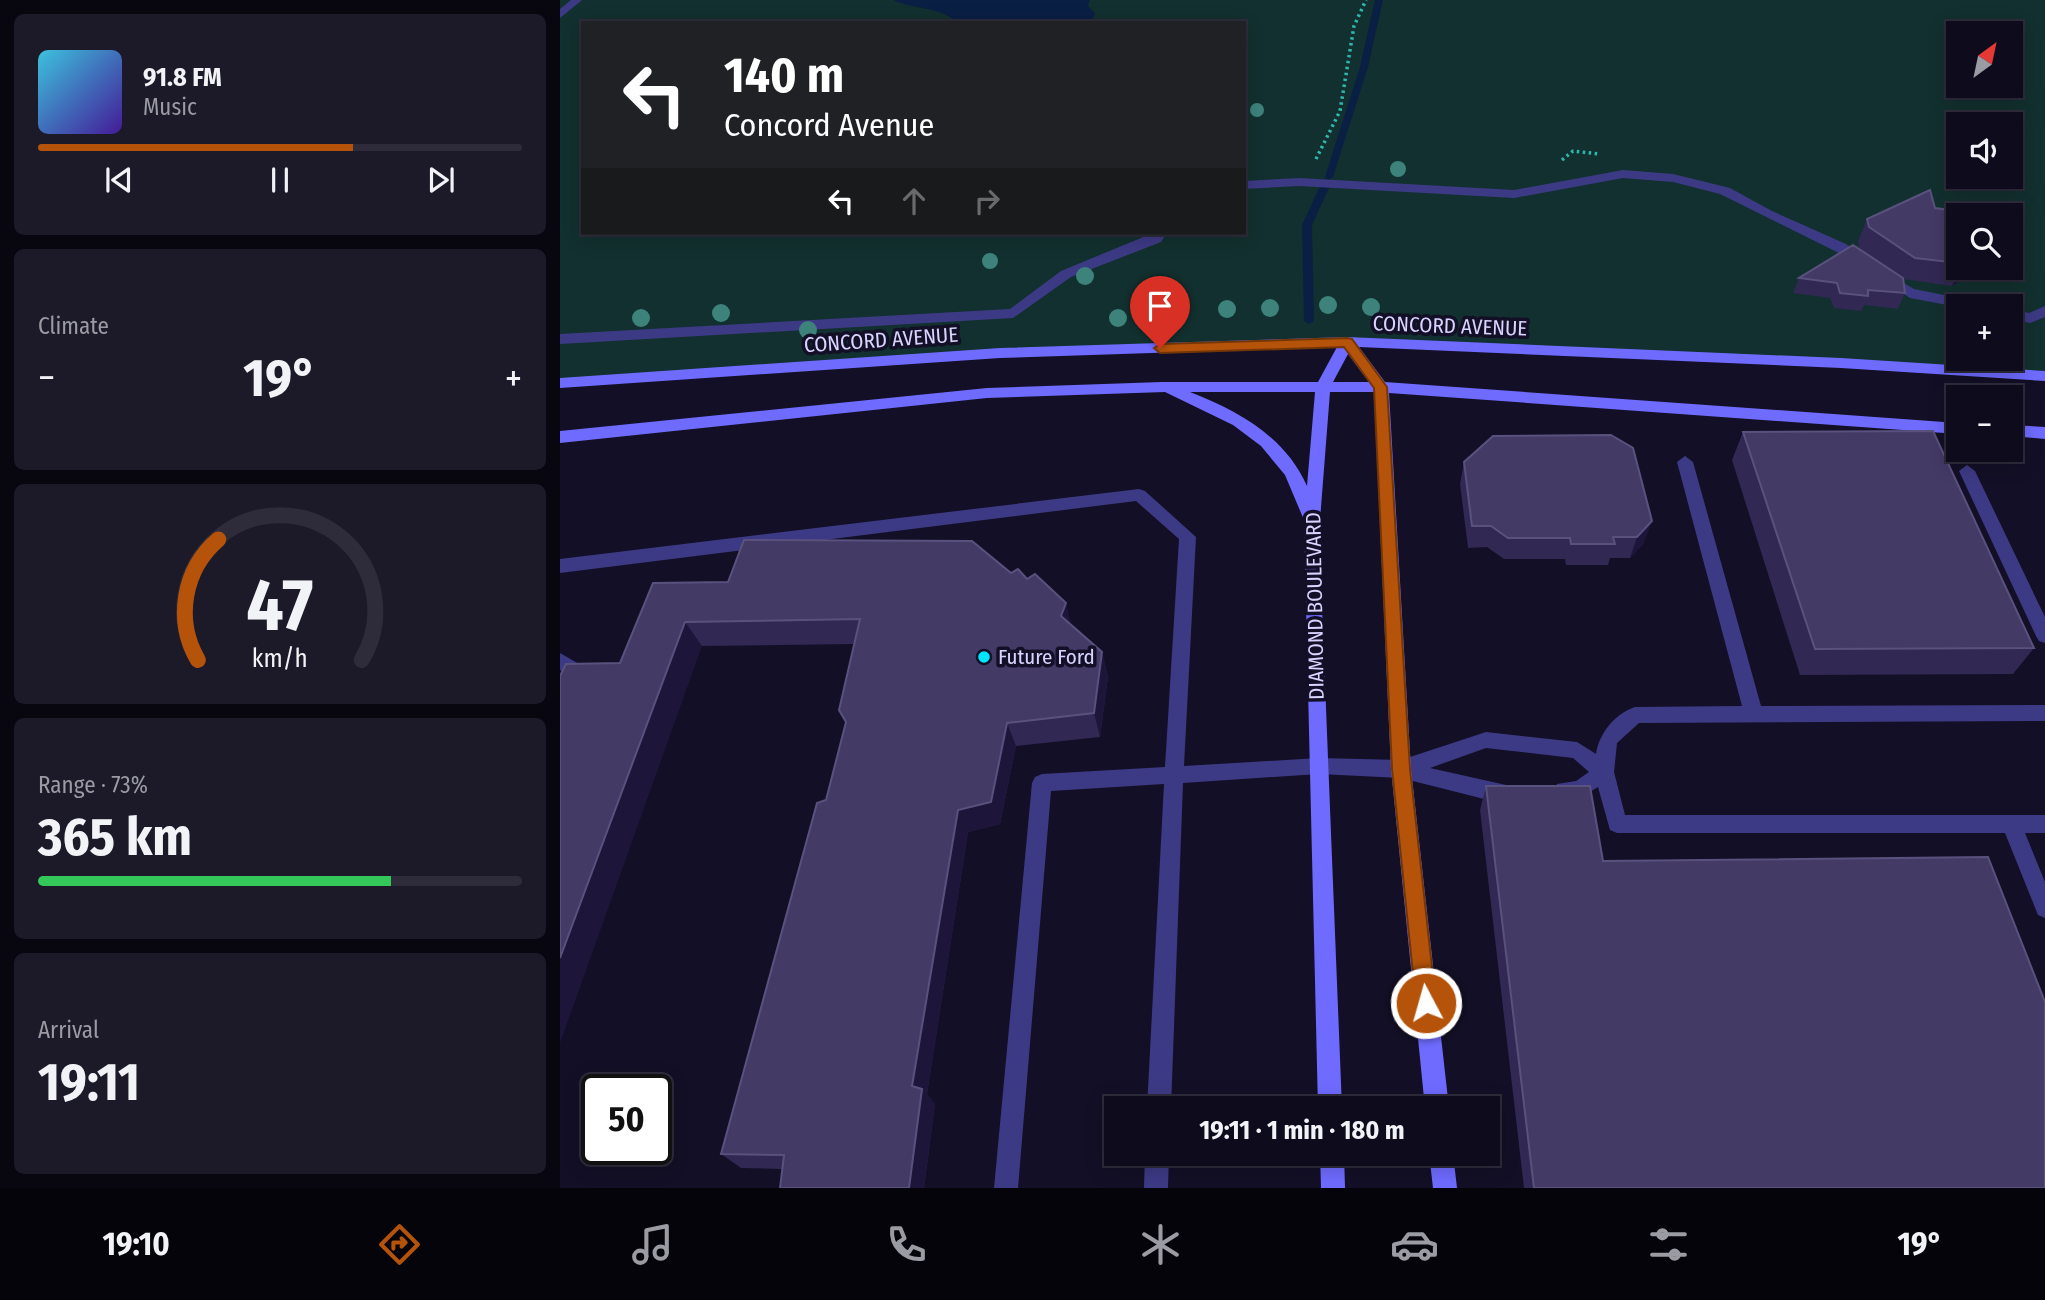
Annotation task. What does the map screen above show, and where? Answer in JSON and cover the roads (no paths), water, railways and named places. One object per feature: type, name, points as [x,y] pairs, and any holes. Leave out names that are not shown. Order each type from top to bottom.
[{"type":"main road","name":"CONCORD AVENUE","points":[[560,383],[1000,353],[1347,342],[1827,362],[2045,376]]},
{"type":"main road","name":"DIAMOND BOULEVARD","points":[[1330,1096],[1312,521],[1323,386],[1347,342]]},
{"type":"main road","points":[[1347,342],[1381,387],[1401,769],[1436,1096]]},
{"type":"main road","points":[[1162,387],[1222,411],[1270,444],[1292,472],[1312,521]]},
{"type":"main road","points":[[560,437],[987,393],[1162,387],[1381,387],[1946,427]]},
{"type":"main road","points":[[2023,432],[2045,433]]},
{"type":"main road","points":[[1332,1166],[1333,1188]]},
{"type":"main road","points":[[1442,1166],[1445,1188]]},
{"type":"lane","points":[[560,15],[577,0]]},
{"type":"lane","points":[[1246,185],[1298,182],[1514,194],[1623,174],[1673,178],[1725,191],[1767,214],[1841,247],[1910,293],[1946,300]]},
{"type":"lane","points":[[560,339],[1013,313],[1066,274],[1156,239],[1159,235]]},
{"type":"lane","points":[[2023,317],[2030,318],[2045,311]]},
{"type":"lane","points":[[1685,462],[1754,715]]},
{"type":"lane","points":[[1968,471],[2045,636]]},
{"type":"lane","points":[[560,566],[1139,495],[1188,537],[1160,1096]]},
{"type":"lane","points":[[560,660],[580,673],[560,720]]},
{"type":"lane","points":[[2045,713],[1634,715],[1608,739],[1604,772],[1617,824],[2045,824]]},
{"type":"lane","points":[[1401,769],[1486,740],[1577,750],[1604,772]]},
{"type":"lane","points":[[1006,1188],[1042,783],[1319,766],[1401,769],[1496,793],[1580,789],[1604,772]]},
{"type":"lane","points":[[2012,825],[2045,908]]},
{"type":"lane","points":[[1156,1188],[1157,1166]]},
{"type":"water","points":[[893,0],[1090,0],[1088,6],[1095,13],[1093,21],[955,21],[935,11]]},
{"type":"waterway","points":[[1329,177],[1364,67],[1379,0]]},
{"type":"waterway","points":[[1309,321],[1307,225],[1324,188]]},
{"type":"place","name":"Future Ford","points":[[984,657]]}]
